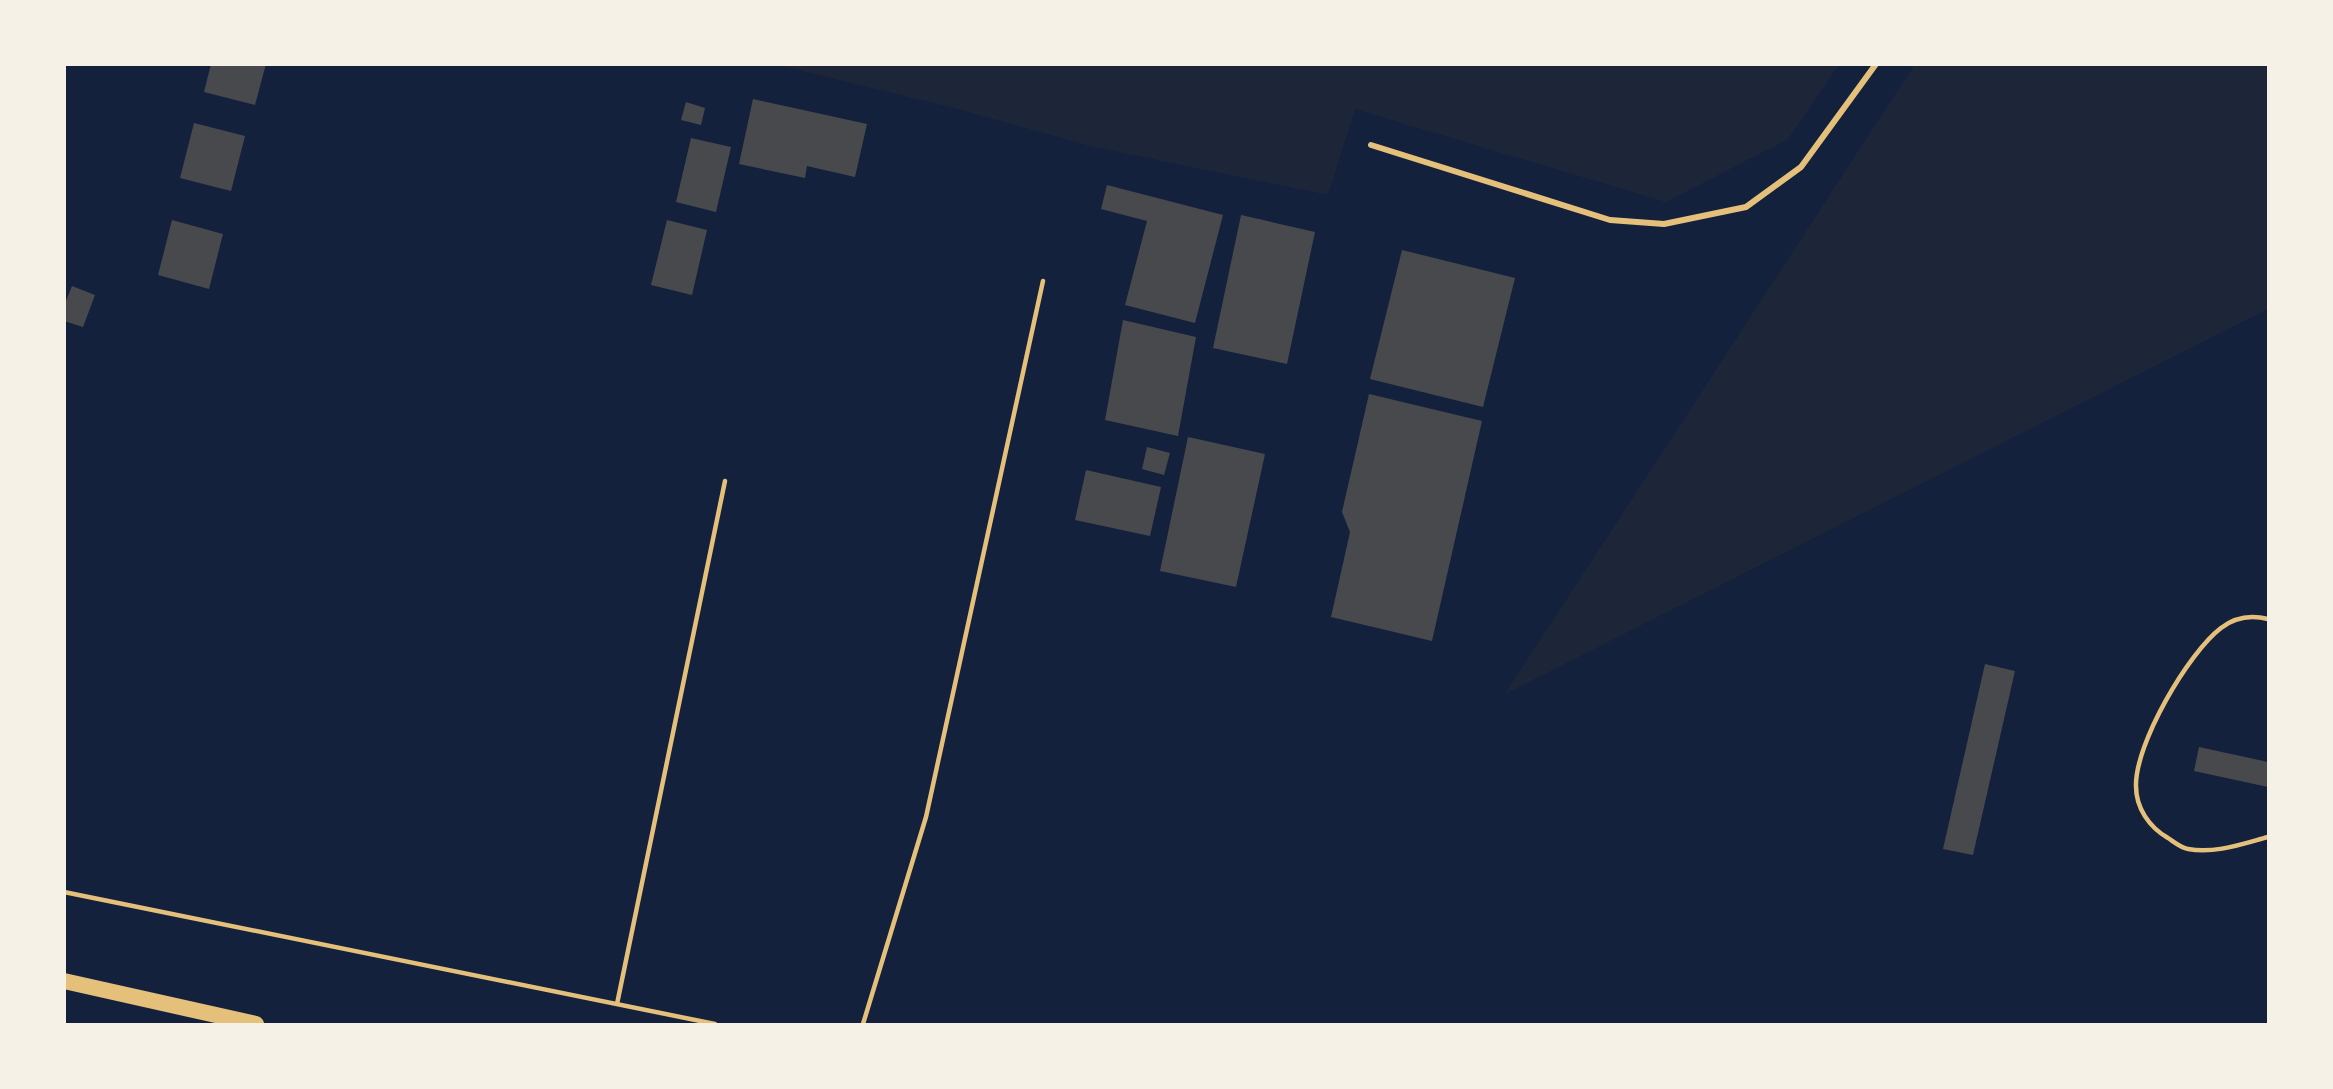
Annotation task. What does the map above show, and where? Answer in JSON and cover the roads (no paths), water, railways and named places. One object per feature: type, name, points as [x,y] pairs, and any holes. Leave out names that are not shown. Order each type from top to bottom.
[{"type":"highway","points":[[64,981],[256,1024]]},
{"type":"street","points":[[1371,145],[1610,220],[1664,224],[1746,207],[1801,167],[1876,64]]},
{"type":"lane","points":[[863,1024],[926,817],[1043,281]]},
{"type":"lane","points":[[617,1004],[725,481]]},
{"type":"lane","points":[[2268,619],[2257,616],[2238,618],[2221,627],[2196,653],[2165,702],[2145,742],[2136,785],[2140,810],[2158,832],[2186,849],[2215,851],[2268,837]]},
{"type":"lane","points":[[64,891],[715,1024]]}]
